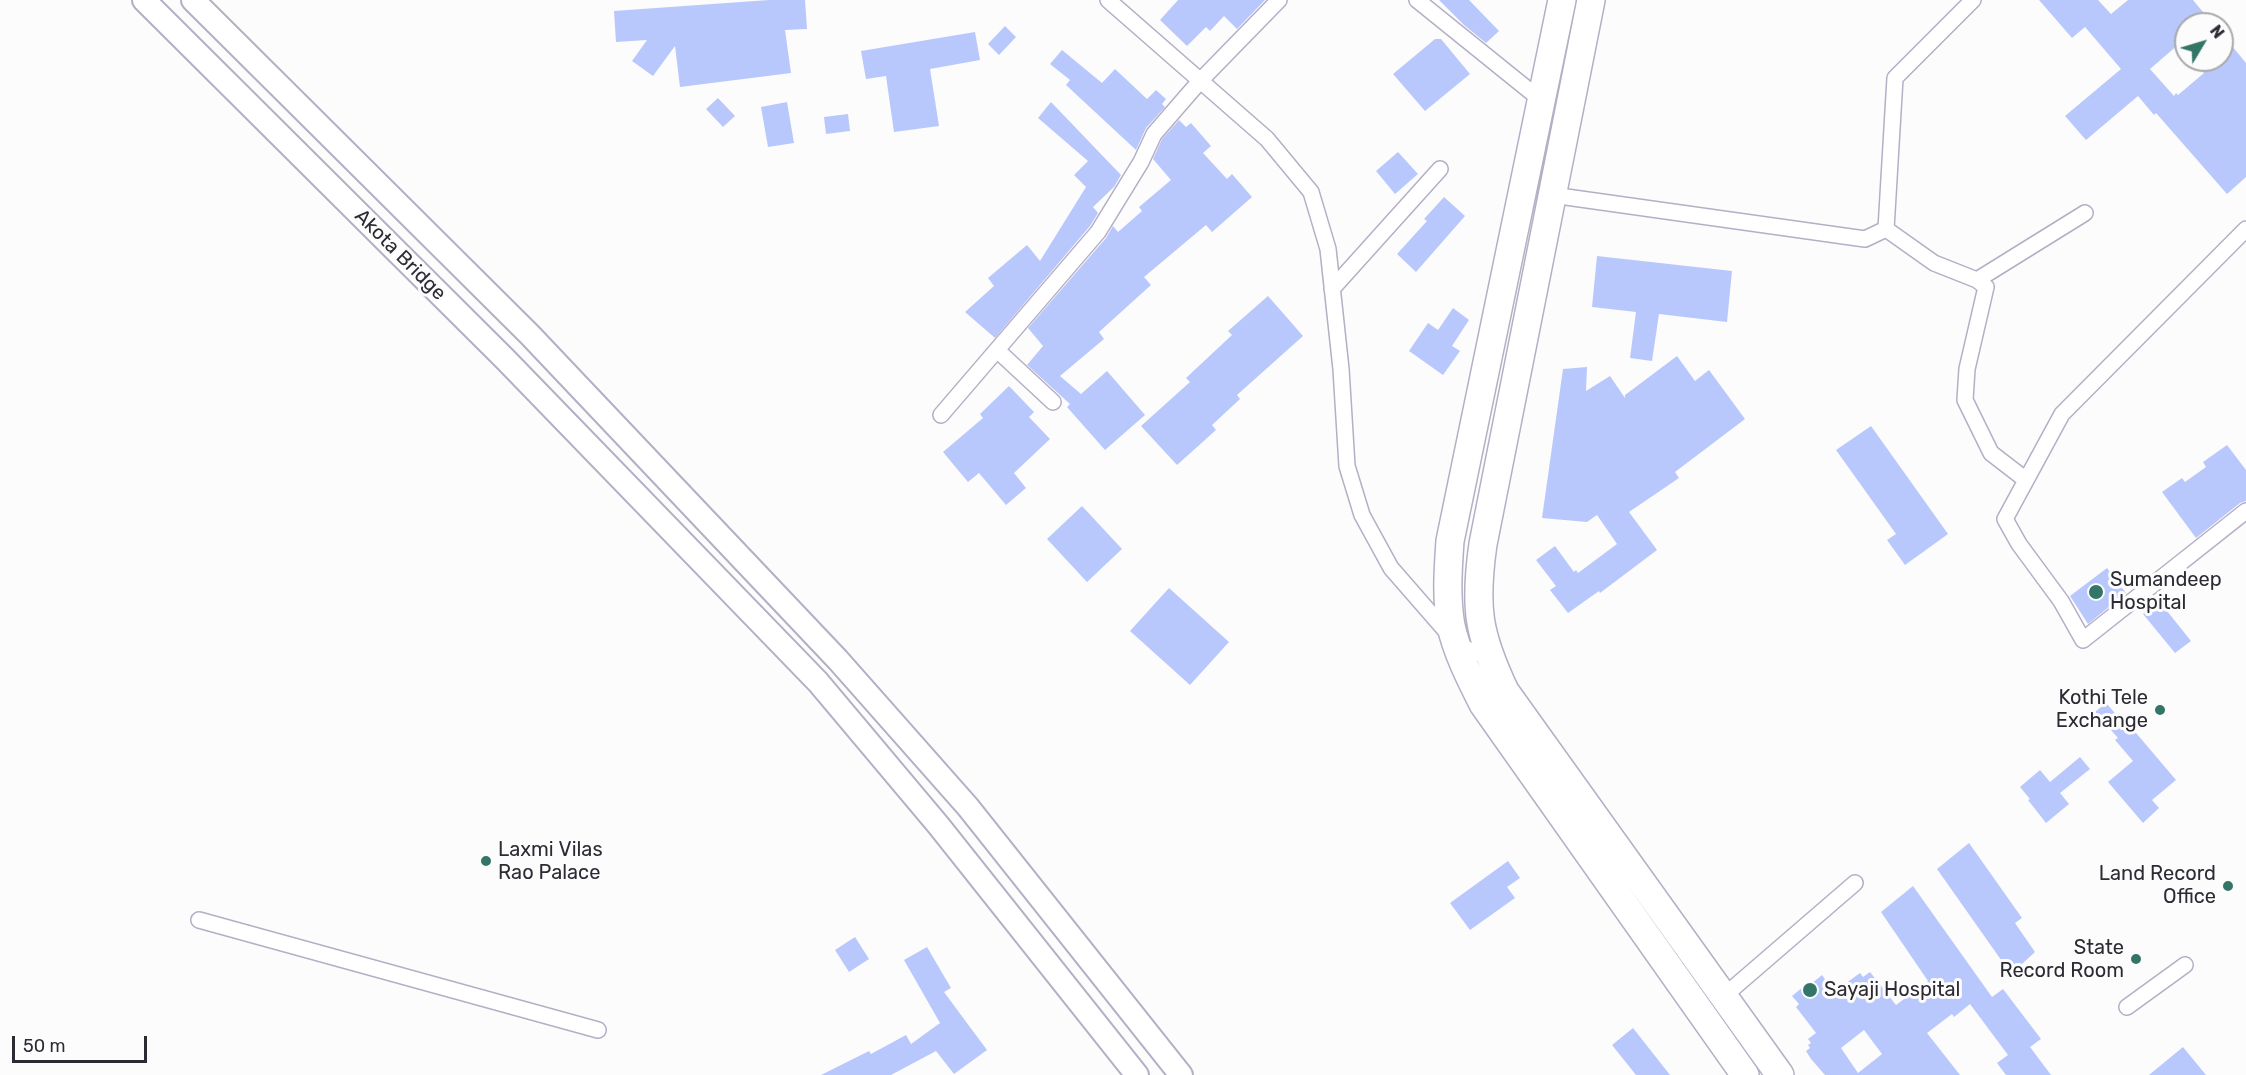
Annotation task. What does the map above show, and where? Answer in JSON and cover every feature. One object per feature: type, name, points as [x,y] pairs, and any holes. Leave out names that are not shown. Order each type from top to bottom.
[{"type":"highway","points":[[1562,0],[1450,541],[1448,587],[1452,626],[1468,673],[1483,704],[1745,1075]]},
{"type":"highway","points":[[1591,0],[1483,544],[1477,583],[1479,618],[1489,657],[1505,692],[1780,1075]]},
{"type":"main road","name":"Akota Bridge","points":[[144,0],[505,360],[818,682],[939,826],[1137,1075]]},
{"type":"main road","points":[[193,0],[530,335],[838,660],[968,807],[1181,1075]]},
{"type":"street","points":[[941,416],[1098,232],[1141,162],[1154,134],[1200,81],[1279,0]]},
{"type":"street","points":[[1417,0],[1541,100]]},
{"type":"street","points":[[1886,229],[1895,78],[1973,0]]},
{"type":"street","points":[[1119,4],[1200,81],[1267,139],[1311,192],[1328,249],[1347,466],[1362,515],[1391,568],[1459,646],[1489,657]]},
{"type":"street","points":[[1332,289],[1440,169]]},
{"type":"street","points":[[1552,195],[1865,239],[1886,229]]},
{"type":"street","points":[[1977,280],[2085,213]]},
{"type":"street","points":[[1886,229],[1934,263],[1977,280],[1986,287],[1967,369],[1965,400],[1991,453],[2026,480]]},
{"type":"street","points":[[2246,229],[2062,414],[2005,519],[2019,544],[2061,601],[2083,640],[2246,511]]},
{"type":"street","points":[[997,350],[1053,402]]},
{"type":"street","points":[[1724,996],[1855,883]]},
{"type":"street","points":[[199,920],[598,1030]]},
{"type":"street","points":[[2127,1007],[2185,965]]},
{"type":"building","points":[[769,0],[805,0],[807,29],[785,30],[791,73],[680,87],[675,46],[653,76],[632,61],[647,40],[616,42],[614,11]]},
{"type":"building","points":[[1178,0],[1265,0],[1237,29],[1224,16],[1210,31],[1206,27],[1187,46],[1160,20]]},
{"type":"building","points":[[1439,0],[1469,0],[1499,31],[1486,43]]},
{"type":"building","points":[[2039,0],[2098,0],[2111,14],[2128,0],[2193,0],[2203,12],[2174,12],[2174,48],[2150,69],[2174,96],[2203,72],[2234,72],[2234,48],[2246,63],[2246,177],[2227,194],[2156,113],[2154,115],[2138,96],[2086,140],[2065,116],[2121,69],[2085,27],[2072,38]]},
{"type":"building","points":[[1005,26],[1016,37],[999,55],[988,44]]},
{"type":"building","points":[[975,32],[980,60],[930,69],[939,126],[894,132],[886,76],[866,79],[861,51]]},
{"type":"building","points":[[1435,39],[1441,39],[1470,74],[1425,111],[1393,74]]},
{"type":"building","points":[[1062,50],[1102,83],[1115,69],[1147,99],[1156,90],[1166,99],[1162,104],[1165,107],[1146,128],[1136,150],[1066,85],[1070,80],[1050,64]]},
{"type":"building","points":[[718,98],[735,116],[723,127],[706,109]]},
{"type":"building","points":[[787,102],[794,143],[768,147],[761,107]]},
{"type":"building","points":[[1051,102],[1121,175],[1114,187],[1093,207],[1098,213],[1090,226],[995,338],[965,312],[994,286],[988,278],[1027,245],[1040,261],[1086,187],[1074,175],[1088,161],[1038,118]]},
{"type":"building","points":[[848,114],[850,131],[826,134],[824,117]]},
{"type":"building","points":[[1179,120],[1186,127],[1191,123],[1211,146],[1203,153],[1227,179],[1232,174],[1252,197],[1212,232],[1206,225],[1144,277],[1151,285],[1099,332],[1104,339],[1060,376],[1081,394],[1107,371],[1145,415],[1105,450],[1067,407],[1070,404],[1027,365],[1043,346],[1028,328],[1106,238],[1113,226],[1118,232],[1142,211],[1139,207],[1171,180],[1153,159],[1162,139]]},
{"type":"building","points":[[1398,152],[1418,174],[1395,194],[1376,171]]},
{"type":"building","points":[[1444,197],[1465,216],[1416,272],[1397,254],[1427,221],[1424,219]]},
{"type":"building","points":[[1597,256],[1732,271],[1727,322],[1659,314],[1652,361],[1630,358],[1636,312],[1592,307]]},
{"type":"building","points":[[1268,296],[1303,336],[1237,395],[1240,399],[1212,425],[1216,430],[1177,465],[1141,426],[1190,382],[1186,378],[1232,335],[1228,331]]},
{"type":"building","points":[[1453,308],[1469,320],[1452,346],[1460,351],[1443,375],[1409,351],[1428,323],[1438,330]]},
{"type":"building","points":[[1677,356],[1695,381],[1709,370],[1745,419],[1675,472],[1679,478],[1629,512],[1657,550],[1600,593],[1599,591],[1568,613],[1550,590],[1556,586],[1536,560],[1555,546],[1574,572],[1576,570],[1578,573],[1617,544],[1597,515],[1587,522],[1542,518],[1563,369],[1587,367],[1586,391],[1610,376],[1625,398],[1625,395]]},
{"type":"building","points":[[1009,386],[1034,412],[1029,417],[1050,439],[1014,473],[1026,488],[1006,505],[979,473],[968,482],[943,452],[983,418],[980,414]]},
{"type":"building","points":[[1871,426],[1948,534],[1905,565],[1887,540],[1896,534],[1836,450]]},
{"type":"building","points":[[2227,445],[2246,470],[2246,501],[2240,503],[2196,538],[2162,492],[2182,478],[2185,482],[2206,467],[2203,462]]},
{"type":"building","points":[[1082,506],[1122,549],[1087,582],[1047,539]]},
{"type":"building","points":[[2107,568],[2126,593],[2088,624],[2070,596]]},
{"type":"building","points":[[1169,588],[1229,642],[1190,685],[1130,631]]},
{"type":"building","points":[[2159,601],[2191,641],[2175,653],[2143,614]]},
{"type":"building","points":[[2106,703],[2129,729],[2131,727],[2176,780],[2152,800],[2159,808],[2143,823],[2108,782],[2133,761],[2115,740],[2118,738],[2095,712]]},
{"type":"building","points":[[2080,757],[2090,769],[2060,793],[2069,804],[2046,823],[2020,787],[2040,770],[2050,782]]},
{"type":"building","points":[[1969,843],[2022,918],[2015,923],[2035,952],[2011,974],[1937,869]]},
{"type":"building","points":[[1508,861],[1520,878],[1507,887],[1515,898],[1470,930],[1450,903]]},
{"type":"building","points":[[1913,886],[1992,997],[2003,989],[2041,1039],[2030,1047],[2051,1075],[2006,1075],[1997,1063],[2008,1055],[1970,1004],[1954,1017],[1952,1014],[1927,1033],[1960,1075],[1825,1075],[1806,1051],[1810,1048],[1808,1045],[1811,1043],[1808,1039],[1816,1033],[1796,1007],[1799,1004],[1792,996],[1822,975],[1827,982],[1831,979],[1838,989],[1860,973],[1863,977],[1870,972],[1896,1005],[1928,981],[1881,912]],"holes":[[[1864,1030],[1882,1054],[1858,1073],[1841,1048]]]},
{"type":"building","points":[[855,937],[869,959],[849,972],[835,950]]},
{"type":"building","points":[[927,947],[951,988],[944,992],[987,1050],[954,1074],[936,1051],[891,1075],[821,1075],[869,1051],[871,1054],[906,1035],[911,1044],[940,1023],[904,960]]},
{"type":"building","points":[[1633,1028],[1670,1075],[1636,1075],[1612,1045]]},
{"type":"building","points":[[2183,1047],[2206,1075],[2149,1075]]},
{"type":"place","name":"Sumandeep Hospital","points":[[2096,592]]},
{"type":"place","name":"Kothi Tele Exchange","points":[[2160,710]]},
{"type":"place","name":"Laxmi Vilas Rao Palace","points":[[486,861]]},
{"type":"place","name":"Land Record Office","points":[[2228,886]]},
{"type":"place","name":"State Record Room","points":[[2136,959]]},
{"type":"place","name":"Sayaji Hospital","points":[[1810,990]]}]
